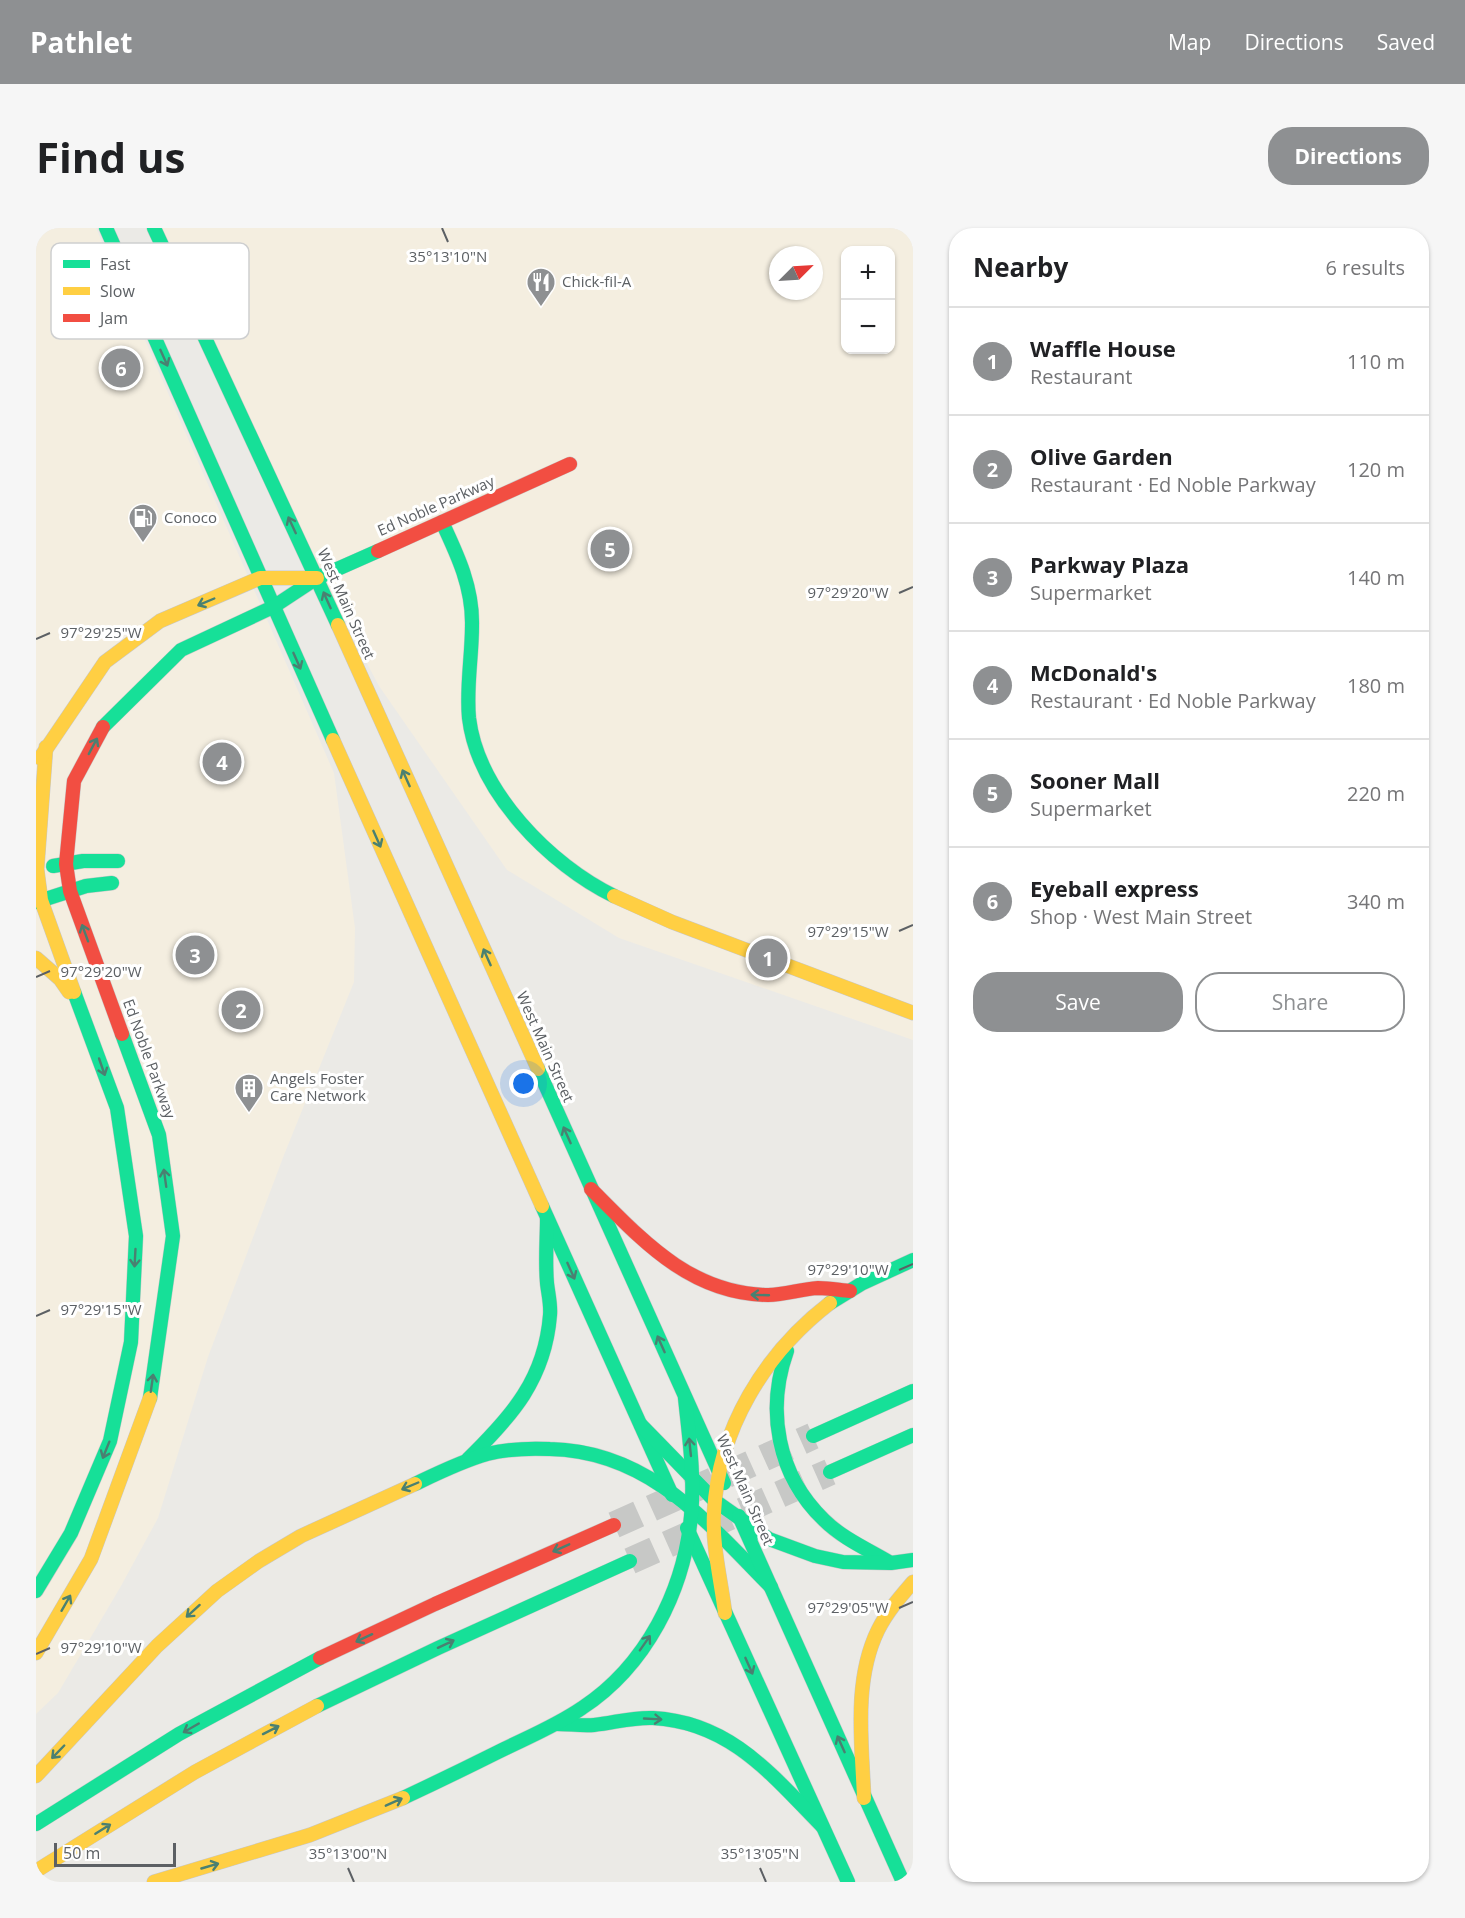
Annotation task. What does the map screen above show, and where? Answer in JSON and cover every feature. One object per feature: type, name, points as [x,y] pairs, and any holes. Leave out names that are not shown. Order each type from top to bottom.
[{"type":"main road","points":[[106,228],[113,243]]},
{"type":"main road","name":"West Main Street","points":[[154,228],[161,243]]},
{"type":"main road","points":[[156,339],[273,608],[848,1882]]},
{"type":"main road","name":"West Main Street","points":[[206,339],[317,578],[903,1882]]},
{"type":"main road","name":"Ed Noble Parkway","points":[[36,1653],[91,1559],[150,1401],[173,1236],[159,1135],[70,891],[66,864],[74,781],[105,723],[181,650],[273,608],[317,578],[570,464]]},
{"type":"main road","points":[[442,522],[459,558],[470,589],[472,624],[469,714],[472,733],[479,753],[502,798],[539,843],[584,879],[608,894],[671,921],[913,1013]]},
{"type":"main road","name":"Ed Noble Parkway","points":[[36,766],[46,747],[105,662],[160,621],[260,578],[317,578]]},
{"type":"main road","points":[[36,1591],[71,1533],[110,1441],[131,1342],[136,1236],[117,1108],[39,901],[37,869],[46,747]]},
{"type":"main road","points":[[37,869],[83,861],[118,861]]},
{"type":"main road","points":[[39,901],[86,886],[112,883]]},
{"type":"main road","points":[[36,958],[60,979],[82,1012]]},
{"type":"main road","points":[[591,1189],[661,1257],[680,1271],[707,1283],[731,1291],[758,1295],[788,1294],[818,1288],[850,1291]]},
{"type":"main road","points":[[464,1462],[516,1410],[529,1391],[539,1367],[546,1344],[550,1312],[547,1282],[547,1218]]},
{"type":"main road","points":[[725,1613],[715,1532],[715,1501],[728,1443],[746,1401],[792,1335],[815,1314],[850,1291],[913,1260]]},
{"type":"main road","points":[[792,1335],[775,1396],[784,1459],[793,1479],[818,1514],[850,1540],[891,1563]]},
{"type":"main road","points":[[813,1436],[913,1391]]},
{"type":"main road","points":[[153,1882],[285,1844],[431,1786],[556,1724],[586,1706],[609,1687],[629,1665],[664,1613],[685,1561],[694,1510],[694,1479],[685,1398]]},
{"type":"main road","points":[[641,1425],[715,1501],[769,1539],[815,1556],[843,1562],[891,1563],[913,1560]]},
{"type":"main road","points":[[830,1472],[913,1435]]},
{"type":"main road","points":[[36,1776],[147,1654],[196,1608],[239,1574],[300,1536],[464,1462],[488,1454],[511,1450],[560,1449],[621,1462],[649,1477],[694,1510],[771,1587]]},
{"type":"main road","points":[[36,1824],[110,1775],[327,1655],[614,1524]]},
{"type":"main road","points":[[36,1871],[144,1803],[258,1737],[336,1696],[630,1561]]},
{"type":"main road","points":[[864,1798],[860,1703],[866,1664],[882,1622],[913,1582]]},
{"type":"main road","points":[[556,1724],[595,1725],[616,1720],[654,1718],[676,1720],[698,1726],[726,1737],[748,1753],[822,1826]]},
{"type":"shaded area","points":[[36,228],[96,228],[103,243],[51,243],[51,339],[144,339],[334,773],[355,928],[354,982],[284,1155],[208,1357],[158,1518],[58,1693],[36,1714]]},
{"type":"shaded area","points":[[157,228],[913,228],[913,1040],[619,938],[507,870],[379,686],[234,413],[203,339],[249,339],[249,243],[163,243]]},
{"type":"tunnel","points":[[614,1525],[813,1436]]},
{"type":"tunnel","points":[[630,1561],[830,1472]]},
{"type":"traffic: fast","points":[[106,228],[113,243]]},
{"type":"traffic: fast","points":[[154,228],[161,243]]},
{"type":"traffic: fast","points":[[155,339],[333,740]]},
{"type":"traffic: fast","points":[[205,339],[338,625]]},
{"type":"traffic: fast","points":[[442,522],[459,560],[470,598],[472,626],[469,718],[475,746],[486,773],[502,799],[542,846],[566,866],[614,896]]},
{"type":"traffic: fast","points":[[103,727],[181,650],[273,607],[317,578],[378,551]]},
{"type":"traffic: fast","points":[[53,866],[83,861],[118,861]]},
{"type":"traffic: fast","points":[[36,902],[86,886],[112,883]]},
{"type":"traffic: fast","points":[[36,1591],[71,1533],[110,1441],[131,1342],[136,1236],[117,1108],[74,992]]},
{"type":"traffic: fast","points":[[122,1034],[159,1135],[173,1236],[150,1398]]},
{"type":"traffic: fast","points":[[538,1069],[724,1483]]},
{"type":"traffic: fast","points":[[542,1206],[672,1495]]},
{"type":"traffic: fast","points":[[468,1459],[499,1427],[524,1395],[541,1358],[547,1338],[550,1311],[546,1275],[547,1218]]},
{"type":"traffic: fast","points":[[830,1303],[861,1284],[913,1260]]},
{"type":"traffic: fast","points":[[787,1351],[777,1396],[777,1419],[780,1441],[795,1483],[808,1502],[831,1526],[889,1562]]},
{"type":"traffic: fast","points":[[813,1436],[913,1391]]},
{"type":"traffic: fast","points":[[403,1798],[541,1732],[582,1708],[605,1691],[643,1649],[670,1599],[687,1544],[692,1487],[685,1398]]},
{"type":"traffic: fast","points":[[641,1425],[715,1501],[769,1539],[815,1556],[843,1562],[891,1563],[913,1560]]},
{"type":"traffic: fast","points":[[830,1472],[913,1435]]},
{"type":"traffic: fast","points":[[415,1484],[478,1457],[510,1450],[550,1449],[585,1453],[617,1462],[647,1476],[674,1494],[723,1538],[771,1587]]},
{"type":"traffic: fast","points":[[739,1516],[903,1882]]},
{"type":"traffic: fast","points":[[687,1528],[848,1882]]},
{"type":"traffic: fast","points":[[317,1706],[630,1561]]},
{"type":"traffic: fast","points":[[36,1824],[179,1734],[320,1658]]},
{"type":"traffic: fast","points":[[557,1724],[594,1725],[653,1718],[705,1729],[748,1754],[822,1826]]},
{"type":"traffic: slow","points":[[40,758],[105,662],[160,621],[260,578],[317,578]]},
{"type":"traffic: slow","points":[[338,625],[538,1069]]},
{"type":"traffic: slow","points":[[333,740],[542,1206]]},
{"type":"traffic: slow","points":[[46,747],[37,869],[41,900],[74,992]]},
{"type":"traffic: slow","points":[[614,896],[672,922],[913,1013]]},
{"type":"traffic: slow","points":[[36,958],[60,979],[69,992]]},
{"type":"traffic: slow","points":[[725,1613],[714,1525],[717,1482],[725,1452],[735,1423],[766,1369],[785,1345],[830,1303]]},
{"type":"traffic: slow","points":[[36,1653],[91,1559],[150,1398]]},
{"type":"traffic: slow","points":[[36,1776],[157,1646],[217,1591],[259,1561],[301,1536],[415,1484]]},
{"type":"traffic: slow","points":[[864,1798],[861,1713],[865,1670],[878,1630],[894,1605],[913,1582]]},
{"type":"traffic: slow","points":[[36,1871],[195,1772],[317,1706]]},
{"type":"traffic: slow","points":[[154,1882],[310,1835],[403,1798]]},
{"type":"traffic: jam","points":[[378,551],[570,464]]},
{"type":"traffic: jam","points":[[103,727],[74,781],[66,864],[70,891],[122,1034]]},
{"type":"traffic: jam","points":[[591,1189],[629,1227],[669,1261],[715,1285],[740,1292],[768,1295],[818,1288],[850,1291]]},
{"type":"traffic: jam","points":[[320,1658],[435,1604],[614,1525]]},
{"type":"place","name":"Chick-fil-A","points":[[541,308]]},
{"type":"place","name":"Eyeball express","points":[[121,368]]},
{"type":"place","name":"Conoco","points":[[143,544]]},
{"type":"place","name":"Sooner Mall","points":[[610,549]]},
{"type":"place","name":"McDonald's","points":[[222,762]]},
{"type":"place","name":"Parkway Plaza","points":[[195,955]]},
{"type":"place","name":"Waffle House","points":[[768,958]]},
{"type":"place","name":"Olive Garden","points":[[241,1010]]},
{"type":"place","name":"Angels Foster Care Network","points":[[249,1114]]}]
